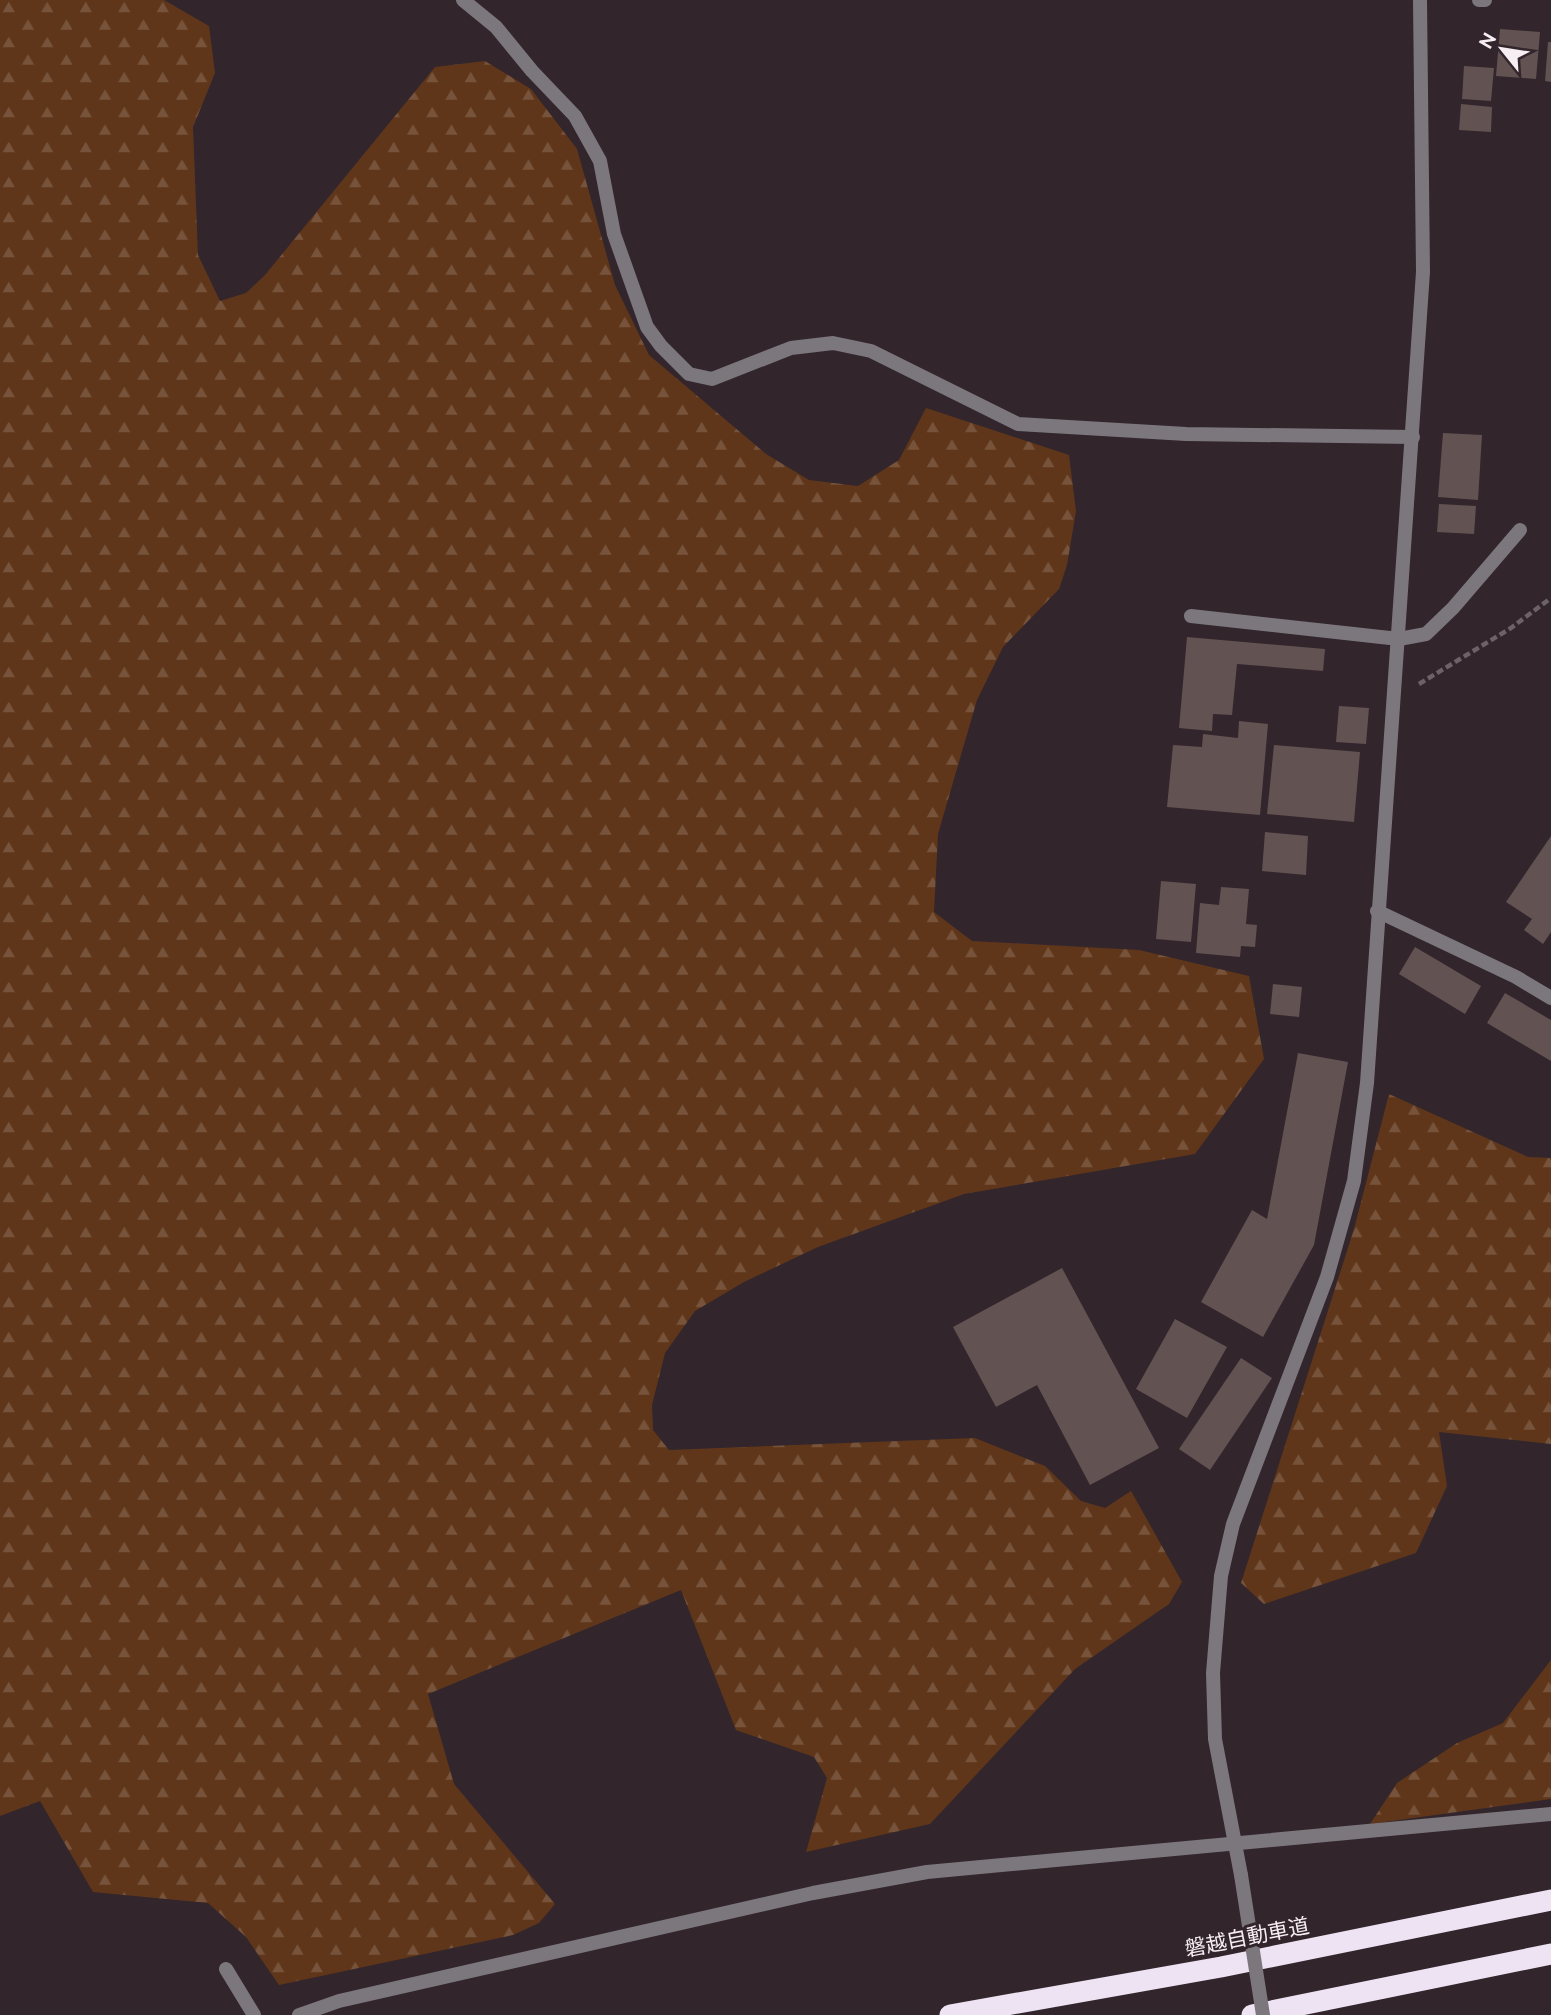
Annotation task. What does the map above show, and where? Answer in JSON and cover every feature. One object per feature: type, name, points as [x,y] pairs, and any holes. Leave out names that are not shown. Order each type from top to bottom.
[{"type":"highway","name":"磐越自動車道","points":[[950,2015],[1221,1967],[1551,1900]]},
{"type":"highway","points":[[1252,2015],[1551,1954]]},
{"type":"street","points":[[463,0],[496,27],[531,71],[575,116],[600,161],[614,234],[647,327],[660,346],[689,374],[712,379],[791,348],[834,343],[871,351],[1018,424],[1186,434],[1413,437]]},
{"type":"street","points":[[1263,2015],[1241,1875],[1214,1739],[1213,1673],[1221,1576],[1233,1524],[1327,1277],[1354,1181],[1367,1083],[1423,272],[1420,0]]},
{"type":"street","points":[[1479,0],[1485,0]]},
{"type":"street","points":[[1191,616],[1399,639],[1426,634],[1520,530]]},
{"type":"street","points":[[1377,911],[1516,977],[1551,998]]},
{"type":"street","points":[[299,2015],[352,1998],[813,1893],[902,1877],[1551,1814]]},
{"type":"street","points":[[226,1969],[254,2015]]},
{"type":"path","points":[[1395,699],[1511,628],[1551,598]]},
{"type":"green space","points":[[0,0],[164,0],[209,26],[215,73],[193,127],[198,255],[220,301],[246,293],[265,275],[435,67],[485,61],[531,89],[577,149],[615,285],[649,355],[766,454],[809,480],[858,486],[899,460],[926,408],[1069,455],[1076,511],[1067,565],[1059,589],[1003,647],[977,700],[938,834],[934,912],[972,941],[1139,950],[1249,976],[1264,1059],[1195,1154],[964,1194],[818,1247],[744,1282],[695,1311],[665,1353],[652,1405],[653,1430],[669,1450],[975,1438],[1045,1466],[1081,1501],[1105,1508],[1131,1491],[1182,1582],[1169,1604],[1075,1669],[930,1824],[806,1852],[827,1778],[814,1757],[736,1730],[681,1590],[428,1694],[454,1784],[555,1904],[539,1923],[513,1935],[279,1985],[246,1937],[208,1903],[93,1892],[40,1801],[0,1816]]},
{"type":"green space","points":[[1389,1094],[1528,1157],[1551,1158],[1551,1444],[1439,1432],[1447,1486],[1416,1553],[1264,1604],[1241,1583],[1354,1229]]},
{"type":"green space","points":[[1551,1660],[1551,1799],[1370,1824],[1397,1783],[1457,1743],[1503,1723]]},
{"type":"building","points":[[1500,29],[1540,32],[1536,79],[1496,76]]},
{"type":"building","points":[[1548,42],[1551,42],[1551,82],[1545,81]]},
{"type":"building","points":[[1464,66],[1494,68],[1491,101],[1462,99]]},
{"type":"building","points":[[1461,104],[1492,107],[1491,132],[1459,130]]},
{"type":"building","points":[[1443,433],[1482,435],[1478,500],[1438,497]]},
{"type":"building","points":[[1439,504],[1476,506],[1474,534],[1437,532]]},
{"type":"building","points":[[1187,637],[1325,649],[1323,671],[1237,664],[1232,715],[1213,714],[1212,731],[1179,728]]},
{"type":"building","points":[[1339,706],[1369,708],[1366,744],[1336,742]]},
{"type":"building","points":[[1239,721],[1268,724],[1260,815],[1167,807],[1173,745],[1202,747],[1203,734],[1238,738]]},
{"type":"building","points":[[1274,745],[1360,752],[1354,822],[1267,814]]},
{"type":"building","points":[[1265,832],[1308,836],[1306,875],[1262,871]]},
{"type":"building","points":[[1551,836],[1551,932],[1543,944],[1524,930],[1532,919],[1506,902]]},
{"type":"building","points":[[1161,881],[1196,884],[1191,942],[1156,939]]},
{"type":"building","points":[[1221,887],[1249,889],[1246,924],[1257,925],[1255,947],[1241,946],[1240,957],[1196,953],[1200,903],[1219,905]]},
{"type":"building","points":[[1415,947],[1481,986],[1465,1014],[1399,974]]},
{"type":"building","points":[[1273,984],[1302,987],[1299,1017],[1270,1014]]},
{"type":"building","points":[[1505,993],[1551,1020],[1551,1061],[1487,1023]]},
{"type":"building","points":[[1298,1053],[1348,1062],[1314,1245],[1263,1337],[1201,1302],[1252,1210],[1267,1219]]},
{"type":"building","points":[[1062,1268],[1159,1448],[1090,1485],[1037,1385],[996,1407],[953,1327]]},
{"type":"building","points":[[1175,1319],[1227,1347],[1187,1418],[1136,1389]]},
{"type":"building","points":[[1241,1358],[1272,1378],[1210,1470],[1179,1449]]}]
